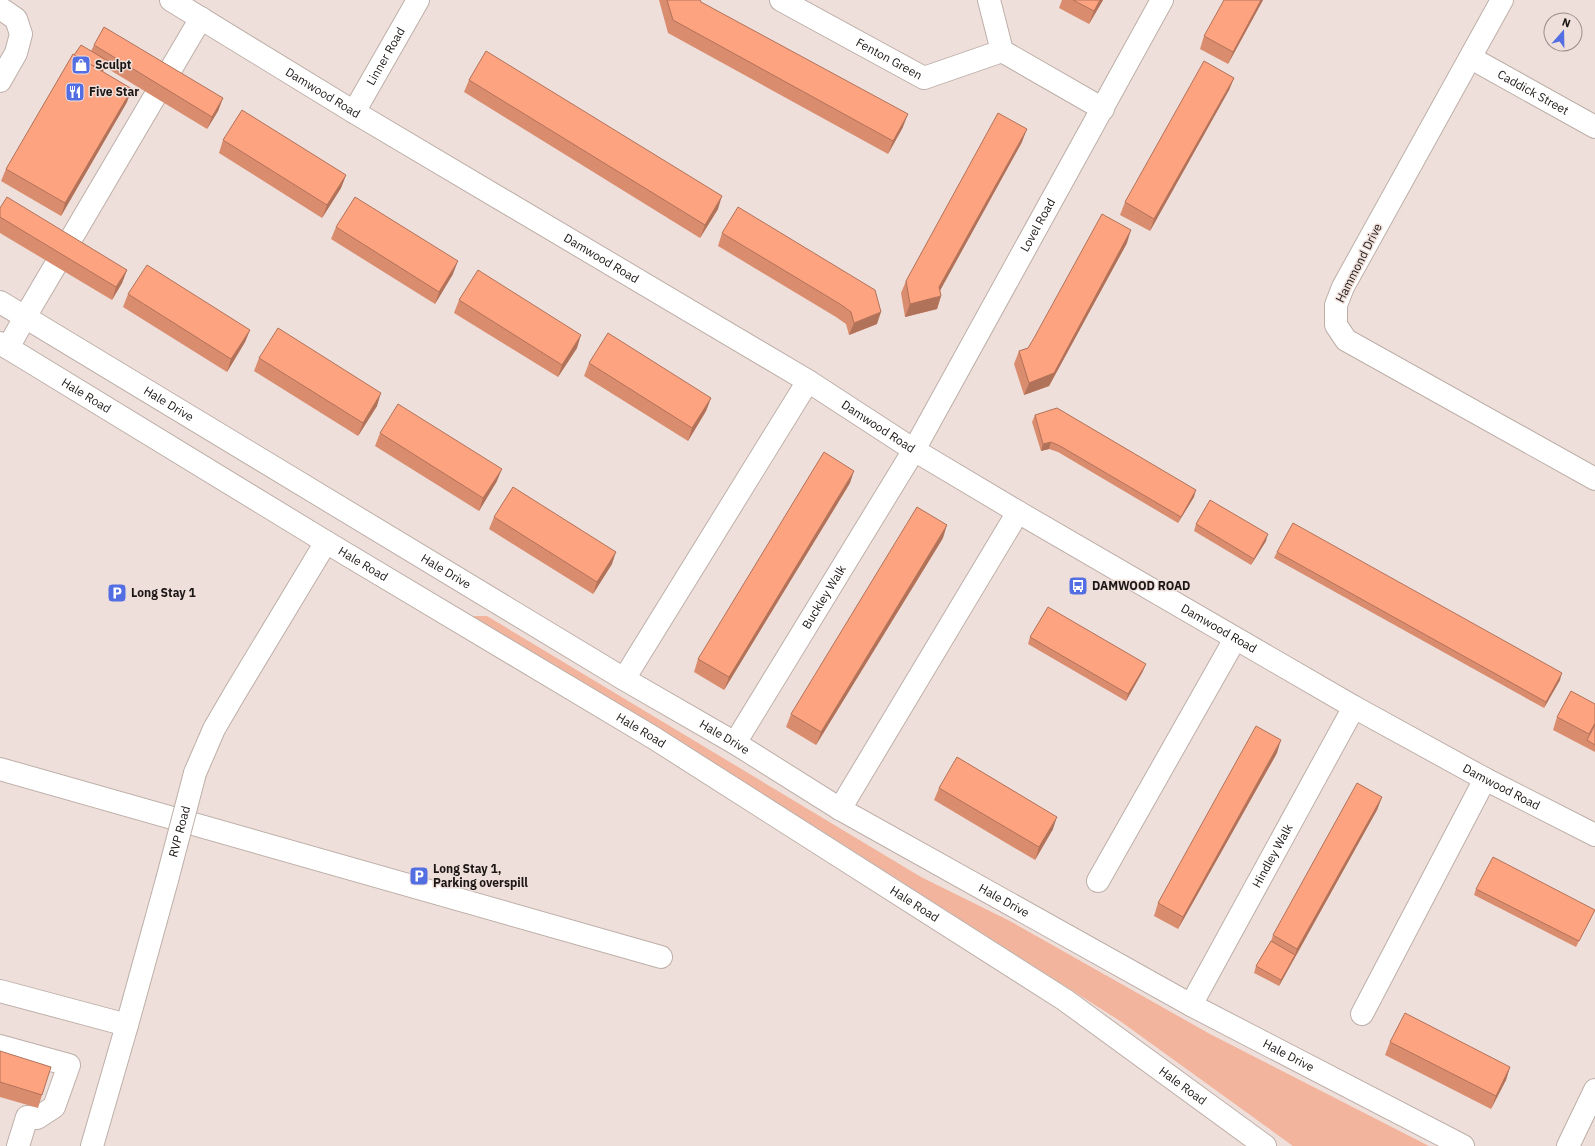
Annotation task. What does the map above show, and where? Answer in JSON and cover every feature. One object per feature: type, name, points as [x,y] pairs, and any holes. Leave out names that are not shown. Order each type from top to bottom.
[{"type":"street","name":"Damwood Road","points":[[171,0],[354,112],[808,381],[914,450],[1018,512],[1354,707],[1485,779],[1595,834]]},
{"type":"street","name":"Linner Road","points":[[354,112],[418,0]]},
{"type":"street","name":"Fenton Green","points":[[781,0],[924,78],[1002,51]]},
{"type":"street","points":[[989,0],[1002,51],[1103,109]]},
{"type":"street","name":"Lovel Road","points":[[914,450],[1162,0]]},
{"type":"street","name":"Hammond Drive","points":[[1502,0],[1343,287],[1336,304],[1336,325],[1346,340],[1595,479]]},
{"type":"street","points":[[0,8],[16,19],[21,34],[16,53],[0,81]]},
{"type":"street","points":[[4,345],[25,317],[201,18]]},
{"type":"street","name":"Caddick Street","points":[[1470,58],[1595,127]]},
{"type":"street","name":"Hale Drive","points":[[0,302],[624,679],[735,743],[840,809],[1191,1006],[1463,1146]]},
{"type":"street","name":"Hale Road","points":[[4,345],[326,542],[654,738],[1065,1000],[1264,1146]]},
{"type":"street","points":[[624,679],[808,381]]},
{"type":"street","name":"Buckley Walk","points":[[735,743],[914,450]]},
{"type":"street","points":[[840,809],[1018,512]]},
{"type":"street","name":"RVP Road","points":[[92,1146],[127,1025],[195,773],[214,730],[234,693],[326,542]]},
{"type":"street","points":[[1098,881],[1235,638]]},
{"type":"street","name":"Hindley Walk","points":[[1191,1006],[1354,707]]},
{"type":"street","points":[[0,769],[661,957]]},
{"type":"street","points":[[1362,1014],[1485,779]]},
{"type":"street","points":[[0,991],[127,1025]]},
{"type":"street","points":[[0,1046],[69,1065],[54,1107],[38,1118],[27,1117],[17,1146],[0,1141]]},
{"type":"street","points":[[1568,1146],[1595,1090]]},
{"type":"shaded area","points":[[472,616],[487,616],[921,877],[1010,921],[1210,1034],[1429,1146],[1293,1146],[1120,1021],[819,829]]},
{"type":"building","points":[[667,0],[700,0],[701,2],[908,114],[893,141],[673,20]]},
{"type":"building","points":[[1073,0],[1100,0],[1094,11]]},
{"type":"building","points":[[1224,0],[1261,0],[1233,52],[1204,36]]},
{"type":"building","points":[[104,27],[223,98],[212,117],[94,45]]},
{"type":"building","points":[[81,45],[108,61],[102,71],[74,55]]},
{"type":"building","points":[[486,51],[722,196],[705,225],[469,80]]},
{"type":"building","points":[[73,54],[132,89],[65,203],[6,169]]},
{"type":"building","points":[[1204,61],[1234,78],[1154,219],[1125,202]]},
{"type":"building","points":[[242,110],[346,175],[327,205],[223,140]]},
{"type":"building","points":[[998,113],[1027,129],[939,287],[941,296],[910,304],[906,281]]},
{"type":"building","points":[[7,197],[127,270],[116,287],[0,217],[0,208]]},
{"type":"building","points":[[355,197],[458,261],[439,292],[336,227]]},
{"type":"building","points":[[738,207],[875,290],[881,312],[854,323],[851,312],[840,304],[722,233]]},
{"type":"building","points":[[1102,214],[1131,230],[1054,373],[1029,383],[1019,351],[1028,348]]},
{"type":"building","points":[[147,265],[250,330],[231,359],[128,294]]},
{"type":"building","points":[[478,270],[581,335],[562,365],[459,300]]},
{"type":"building","points":[[278,328],[381,393],[363,423],[259,358]]},
{"type":"building","points":[[608,333],[711,398],[692,428],[589,363]]},
{"type":"building","points":[[398,404],[502,469],[483,498],[380,433]]},
{"type":"building","points":[[1057,408],[1196,490],[1181,517],[1060,446],[1051,442],[1043,444],[1035,415]]},
{"type":"building","points":[[824,452],[854,471],[729,677],[698,659]]},
{"type":"building","points":[[513,487],[616,552],[597,582],[494,517]]},
{"type":"building","points":[[1210,500],[1268,534],[1254,559],[1196,524]]},
{"type":"building","points":[[917,507],[947,525],[821,732],[791,714]]},
{"type":"building","points":[[1293,523],[1562,673],[1546,702],[1277,552]]},
{"type":"building","points":[[1048,607],[1146,664],[1128,694],[1030,637]]},
{"type":"building","points":[[1571,691],[1595,704],[1595,723],[1589,734],[1557,717]]},
{"type":"building","points":[[1595,725],[1595,745],[1587,740]]},
{"type":"building","points":[[1256,726],[1281,740],[1183,917],[1158,903]]},
{"type":"building","points":[[957,757],[1057,817],[1039,847],[939,788]]},
{"type":"building","points":[[1357,783],[1382,797],[1297,949],[1273,935]]},
{"type":"building","points":[[1493,857],[1595,910],[1579,941],[1476,889]]},
{"type":"building","points":[[1271,941],[1295,955],[1281,980],[1256,966]]},
{"type":"building","points":[[1405,1013],[1510,1067],[1496,1096],[1390,1042]]},
{"type":"building","points":[[0,1051],[51,1067],[42,1095],[0,1082]]},
{"type":"place","name":"Sculpt","points":[[81,65]]},
{"type":"place","name":"Five Star","points":[[75,92]]},
{"type":"place","name":"DAMWOOD ROAD","points":[[1078,586]]},
{"type":"place","name":"Long Stay 1","points":[[117,593]]},
{"type":"place","name":"Long Stay 1, Parking overspill","points":[[419,876]]}]
